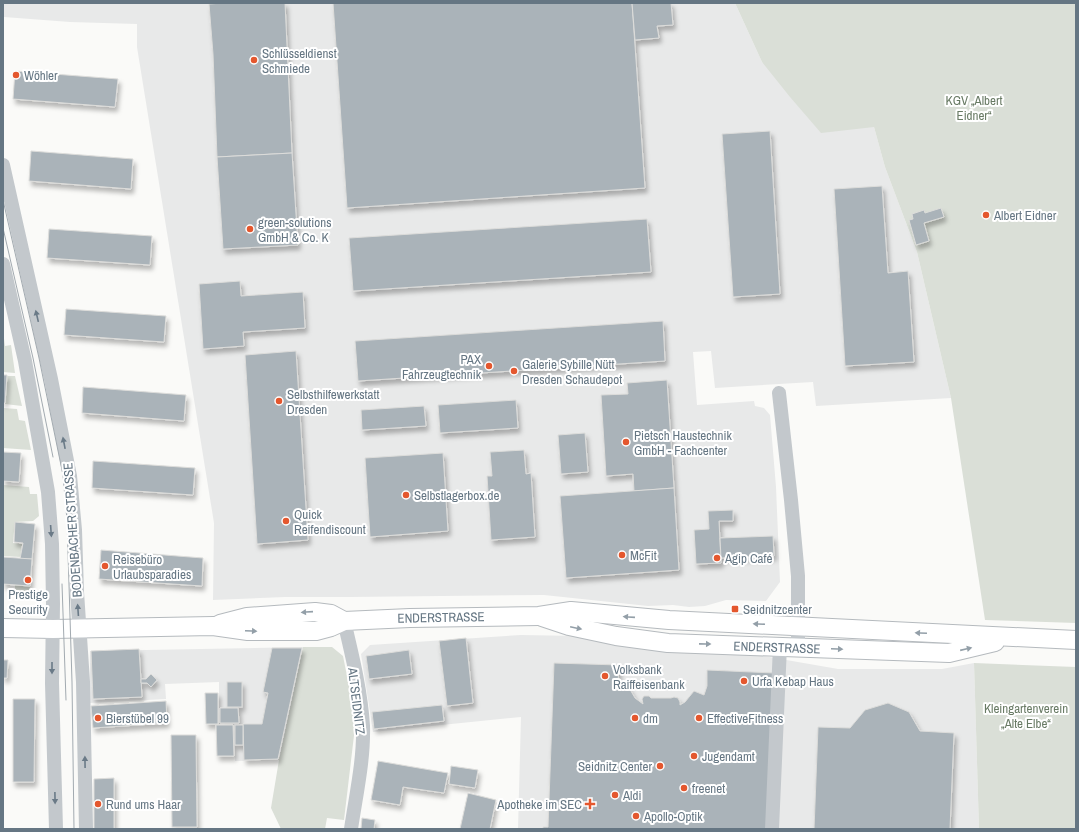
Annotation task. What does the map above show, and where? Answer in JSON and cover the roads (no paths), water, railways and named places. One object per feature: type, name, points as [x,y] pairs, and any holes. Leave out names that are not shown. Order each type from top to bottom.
[{"type":"main road","name":"ENDERSTRASSE","points":[[3,628],[80,629],[212,626],[248,616],[315,612],[330,614],[344,621],[410,618],[539,616],[571,611],[668,620],[1076,640]]},
{"type":"main road","name":"ENDERSTRASSE","points":[[539,616],[569,626],[642,640],[668,643],[949,653],[1016,638]]},
{"type":"street","name":"BODENBACHER STRASSE","points":[[3,165],[67,456],[75,530],[83,682],[86,829]]},
{"type":"street","name":"BODENBACHER STRASSE","points":[[3,264],[25,361],[48,484],[52,544],[52,683],[56,829]]},
{"type":"street","name":"ENDERSTRASSE","points":[[780,393],[798,576],[798,626]]},
{"type":"street","name":"ALTSEIDNITZ","points":[[344,621],[359,694],[363,726],[362,759],[350,829]]},
{"type":"street","points":[[798,626],[798,648]]},
{"type":"street","points":[[772,829],[780,646]]},
{"type":"tram line","points":[[3,200],[39,358],[63,475],[67,520],[72,682],[74,829]]},
{"type":"tram line","points":[[3,228],[33,358],[53,457]]},
{"type":"tram line","points":[[62,584],[66,700]]},
{"type":"place","name":"Schlüsseldienst Schmiede","points":[[254,60]]},
{"type":"place","name":"Wöhler","points":[[16,75]]},
{"type":"place","name":"Albert Eidner","points":[[986,215]]},
{"type":"place","name":"green-solutions GmbH & Co. K","points":[[250,229]]},
{"type":"place","name":"PAX Fahrzeugtechnik","points":[[489,366]]},
{"type":"place","name":"Galerie Sybille Nütt Dresden Schaudepot","points":[[514,371]]},
{"type":"place","name":"Selbsthilfewerkstatt Dresden","points":[[279,401]]},
{"type":"place","name":"Pietsch Haustechnik GmbH - Fachcenter","points":[[626,442]]},
{"type":"place","name":"Selbstlagerbox.de","points":[[406,495]]},
{"type":"place","name":"Quick Reifendiscount","points":[[286,521]]},
{"type":"place","name":"McFit","points":[[622,555]]},
{"type":"place","name":"Agip Café","points":[[717,558]]},
{"type":"place","name":"Reisebüro Urlaubsparadies","points":[[105,566]]},
{"type":"place","name":"Prestige Security","points":[[28,580]]},
{"type":"place","name":"Seidnitzcenter","points":[[735,609]]},
{"type":"place","name":"Volksbank Raiffeisenbank","points":[[605,676]]},
{"type":"place","name":"Urfa Kebap Haus","points":[[744,681]]},
{"type":"place","name":"Bierstübel 99","points":[[98,718]]},
{"type":"place","name":"dm","points":[[635,718]]},
{"type":"place","name":"EffectiveFitness","points":[[699,718]]},
{"type":"place","name":"Jugendamt","points":[[694,756]]},
{"type":"place","name":"Seidnitz Center","points":[[660,766]]},
{"type":"place","name":"freenet","points":[[684,788]]},
{"type":"place","name":"Aldi","points":[[615,795]]},
{"type":"place","name":"Rund ums Haar","points":[[98,804]]},
{"type":"place","name":"Apotheke im SEC","points":[[590,804]]},
{"type":"place","name":"Apollo-Optik","points":[[636,816]]},
{"type":"park label","name":"KGV „Albert Eidner“","points":[[974,108]]},
{"type":"park label","name":"Kleingartenverein „Alte Elbe“","points":[[1026,716]]}]
